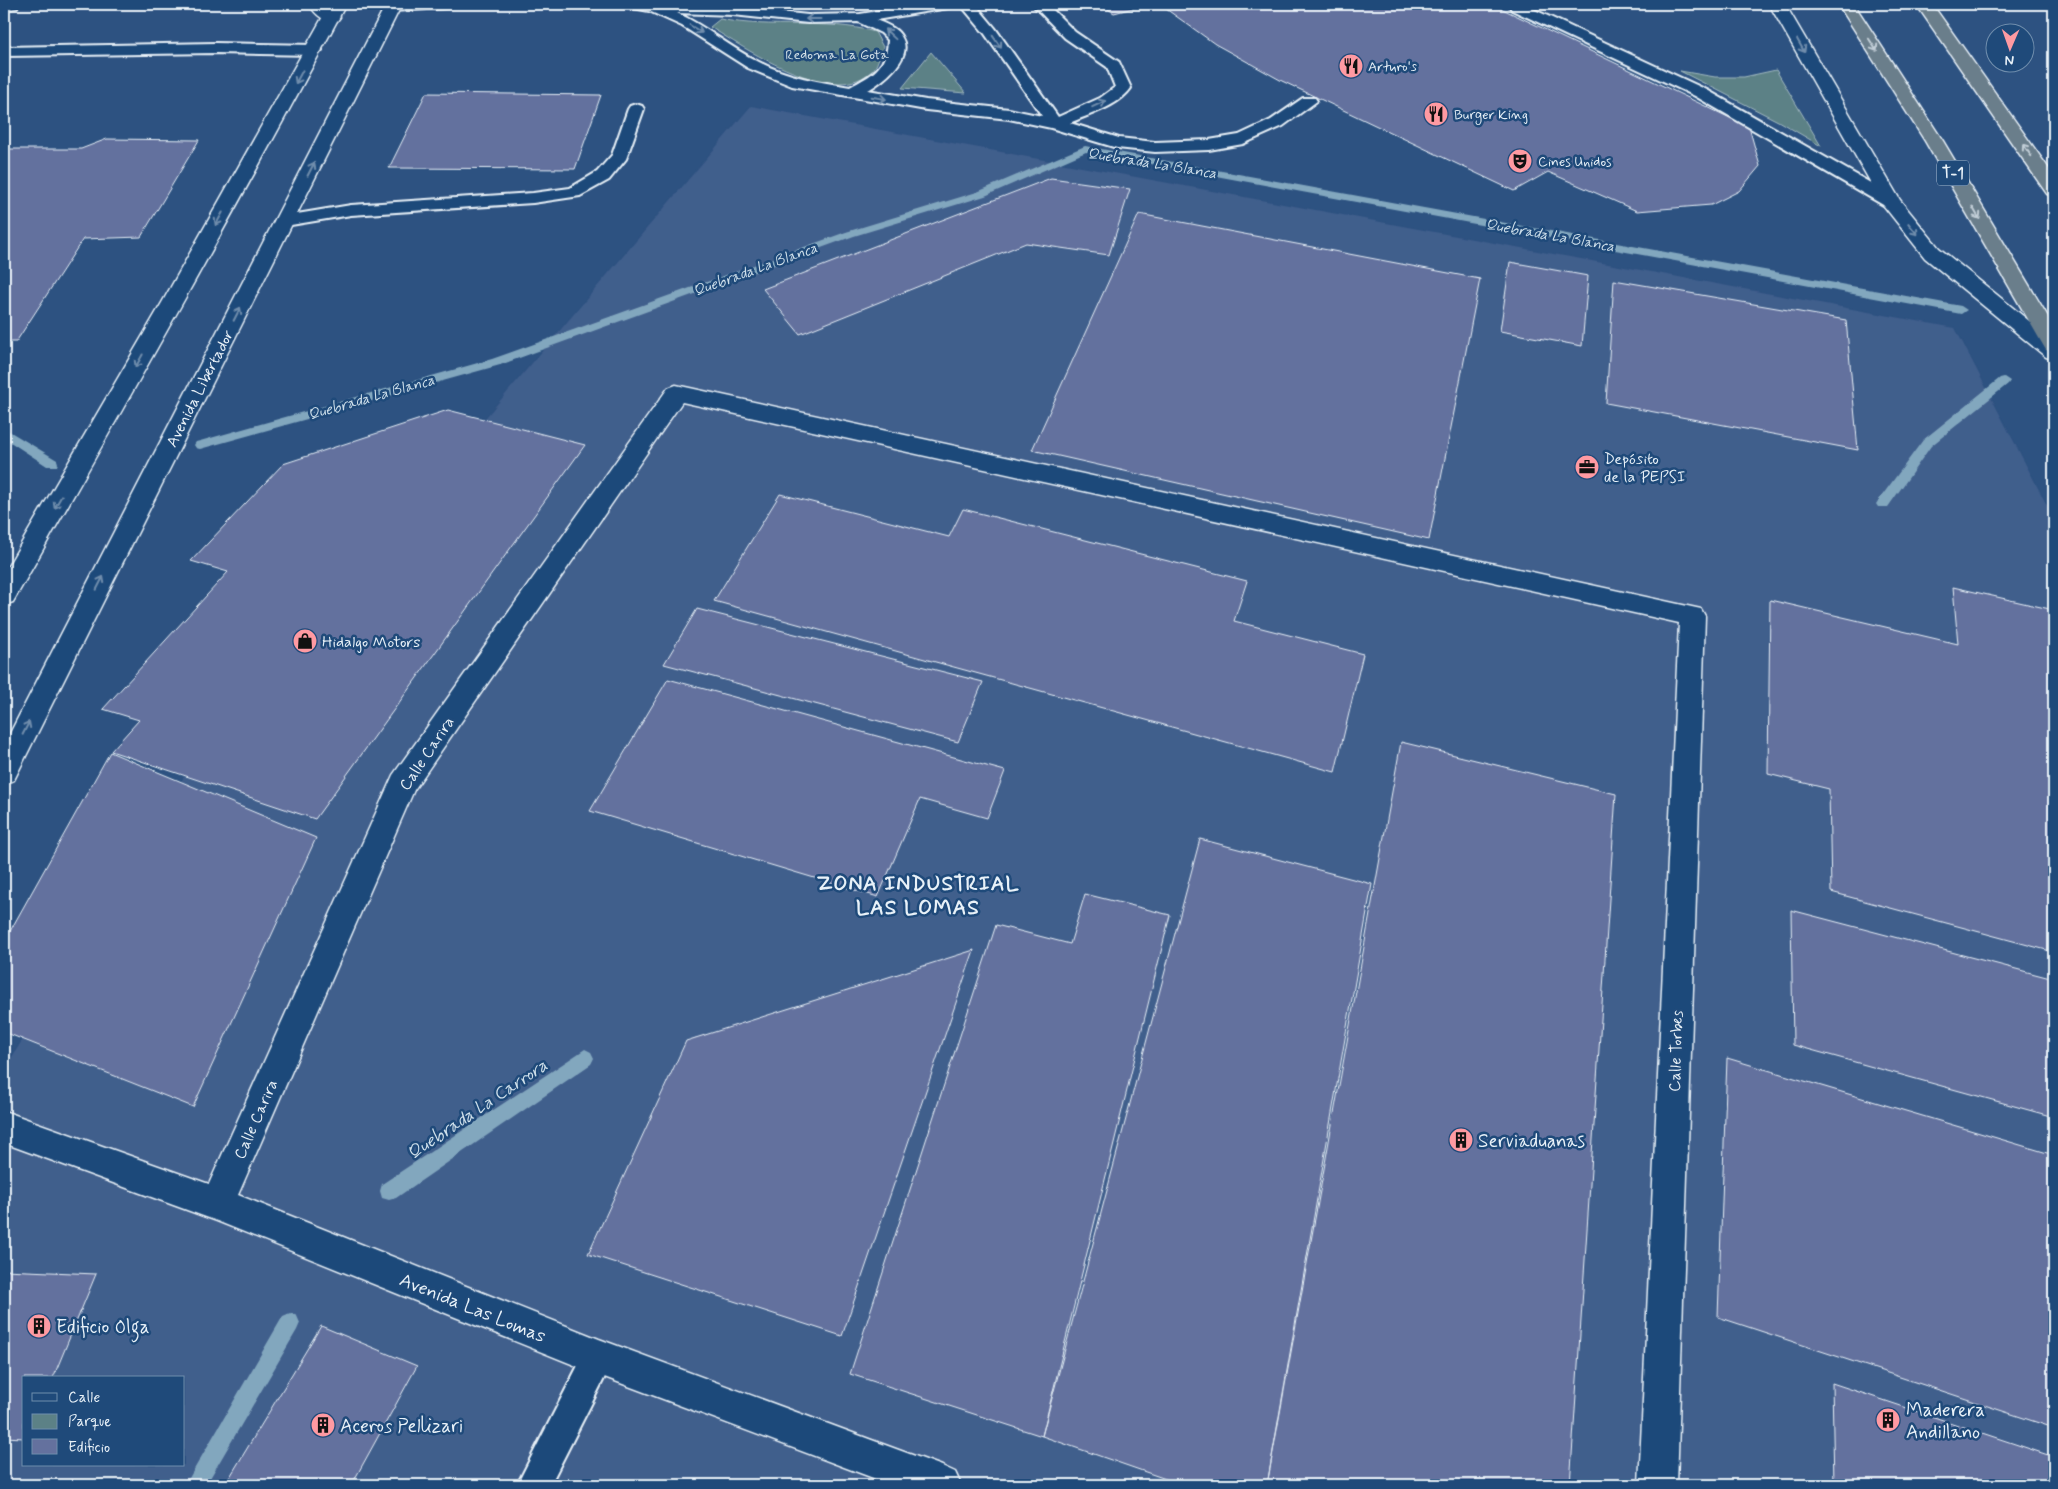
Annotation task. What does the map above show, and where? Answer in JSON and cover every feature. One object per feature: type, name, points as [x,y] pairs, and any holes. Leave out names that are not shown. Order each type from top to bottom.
[{"type":"highway","name":"T-1","points":[[1846,4],[1934,141],[2054,345]]},
{"type":"highway","points":[[1924,4],[2054,190]]},
{"type":"street","points":[[4,5],[11,4]]},
{"type":"street","points":[[1777,4],[1891,202],[1932,253],[2054,352]]},
{"type":"street","name":"Avenida Libertador","points":[[4,772],[393,5]]},
{"type":"street","points":[[4,595],[99,432],[314,50],[329,8]]},
{"type":"street","name":"Calle Carira","points":[[218,1204],[403,783],[676,393],[1692,616]]},
{"type":"street","name":"Calle Torbes","points":[[1658,1485],[1692,616]]},
{"type":"street","name":"Avenida Las Lomas","points":[[4,1127],[218,1204],[599,1358],[942,1485]]},
{"type":"lane","points":[[393,5],[445,4]]},
{"type":"lane","points":[[633,4],[653,8],[733,11],[808,19],[860,18],[948,4]]},
{"type":"lane","points":[[967,4],[990,31],[1055,124]]},
{"type":"lane","points":[[1039,4],[1070,36],[1114,65],[1123,88],[1106,101],[1055,124]]},
{"type":"lane","points":[[1517,7],[1701,93],[1891,202]]},
{"type":"lane","points":[[653,8],[687,23],[753,65],[798,83],[926,105],[1009,114],[1055,124],[1117,143],[1155,147],[1209,145],[1243,139],[1277,124],[1309,101]]},
{"type":"lane","points":[[852,93],[884,73],[894,59],[897,49],[896,39],[886,30],[860,18]]},
{"type":"lane","points":[[4,52],[216,48],[314,50]]},
{"type":"lane","points":[[285,221],[350,210],[533,198],[574,192],[604,176],[620,156],[636,109]]},
{"type":"lane","points":[[533,1485],[599,1358]]},
{"type":"shaded area","points":[[751,106],[1955,328],[2054,519],[2054,1485],[4,1485],[4,1070],[195,759]]},
{"type":"green space","name":"Redoma La Gota","points":[[720,19],[759,24],[856,28],[875,32],[883,47],[874,69],[865,76],[849,82],[829,82],[808,77],[764,59],[710,27]]},
{"type":"green space","points":[[931,52],[966,93],[902,88]]},
{"type":"green space","points":[[1776,70],[1821,146],[1778,121],[1680,71],[1715,77],[1744,77]]},
{"type":"building","points":[[1100,4],[1149,4],[1114,13]]},
{"type":"building","points":[[1159,4],[1492,4],[1749,127],[1760,166],[1739,191],[1711,205],[1637,211],[1548,172],[1514,191],[1282,81],[1215,44]]},
{"type":"building","points":[[426,93],[601,95],[575,169],[389,168]]},
{"type":"building","points":[[107,139],[199,140],[141,237],[83,239],[16,342],[4,342],[4,149],[81,149]]},
{"type":"building","points":[[1051,178],[1130,189],[1109,255],[1026,243],[800,334],[763,289]]},
{"type":"building","points":[[1139,214],[1480,279],[1429,540],[1032,450]]},
{"type":"building","points":[[1510,262],[1588,276],[1582,346],[1500,331]]},
{"type":"building","points":[[1614,280],[1846,320],[1858,450],[1606,403]]},
{"type":"building","name":"Hidalgo Motors","points":[[448,410],[585,445],[315,819],[111,751],[139,720],[103,709],[228,572],[191,561],[283,464]]},
{"type":"building","points":[[780,494],[949,537],[963,509],[1247,581],[1234,621],[1363,654],[1335,772],[714,601]]},
{"type":"building","points":[[1953,587],[2054,610],[2054,952],[1831,892],[1829,789],[1768,774],[1770,600],[1958,644]]},
{"type":"building","points":[[697,609],[983,682],[958,742],[664,664]]},
{"type":"building","points":[[668,679],[1005,771],[987,818],[920,799],[878,897],[590,811]]},
{"type":"building","name":"Serviaduanas","points":[[1401,742],[1616,794],[1570,1485],[1267,1485]]},
{"type":"building","points":[[110,752],[316,838],[193,1107],[4,1032],[4,942]]},
{"type":"building","points":[[1200,839],[1372,884],[1267,1485],[1183,1485],[1042,1436]]},
{"type":"building","points":[[1085,894],[1170,915],[1042,1436],[850,1374],[996,925],[1070,944]]},
{"type":"building","points":[[1791,910],[2054,979],[2054,1117],[1793,1045]]},
{"type":"building","points":[[974,950],[842,1336],[588,1254],[686,1041]]},
{"type":"building","points":[[1727,1058],[2054,1155],[2054,1428],[1718,1317]]},
{"type":"building","name":"Edificio Olga","points":[[4,1270],[96,1274],[54,1376],[22,1376],[22,1438],[4,1437]]},
{"type":"building","name":"Aceros Pellizari","points":[[321,1326],[417,1366],[352,1484],[355,1485],[225,1485]]},
{"type":"building","name":"Maderera Andillano","points":[[1832,1383],[2054,1457],[2054,1485],[1834,1485]]},
{"type":"waterway","name":"Quebrada La Blanca","points":[[200,445],[496,362],[850,234],[981,194],[1085,149],[1961,310]]},
{"type":"waterway","name":"Quebrada La Carrora","points":[[1883,504],[1927,443],[2004,381]]},
{"type":"waterway","name":"Quebrada La Blanca","points":[[4,432],[52,463]]},
{"type":"waterway","name":"Quebrada La Carrora","points":[[389,1191],[585,1058]]},
{"type":"waterway","name":"Quebrada La Carrora","points":[[195,1485],[290,1323]]},
{"type":"place","name":"Arturo's","points":[[1351,66]]},
{"type":"place","name":"Burger King","points":[[1436,114]]},
{"type":"place","name":"Cines Unidos","points":[[1520,161]]},
{"type":"place","name":"Depósito de la PEPSI","points":[[1587,467]]},
{"type":"place","name":"Hidalgo Motors","points":[[305,641]]},
{"type":"place","name":"Serviaduanas","points":[[1461,1140]]},
{"type":"place","name":"Edificio Olga","points":[[39,1326]]},
{"type":"place","name":"Maderera Andillano","points":[[1888,1420]]},
{"type":"place","name":"Aceros Pellizari","points":[[323,1425]]},
{"type":"district","name":"ZONA INDUSTRIAL LAS LOMAS","points":[[918,895]]}]
